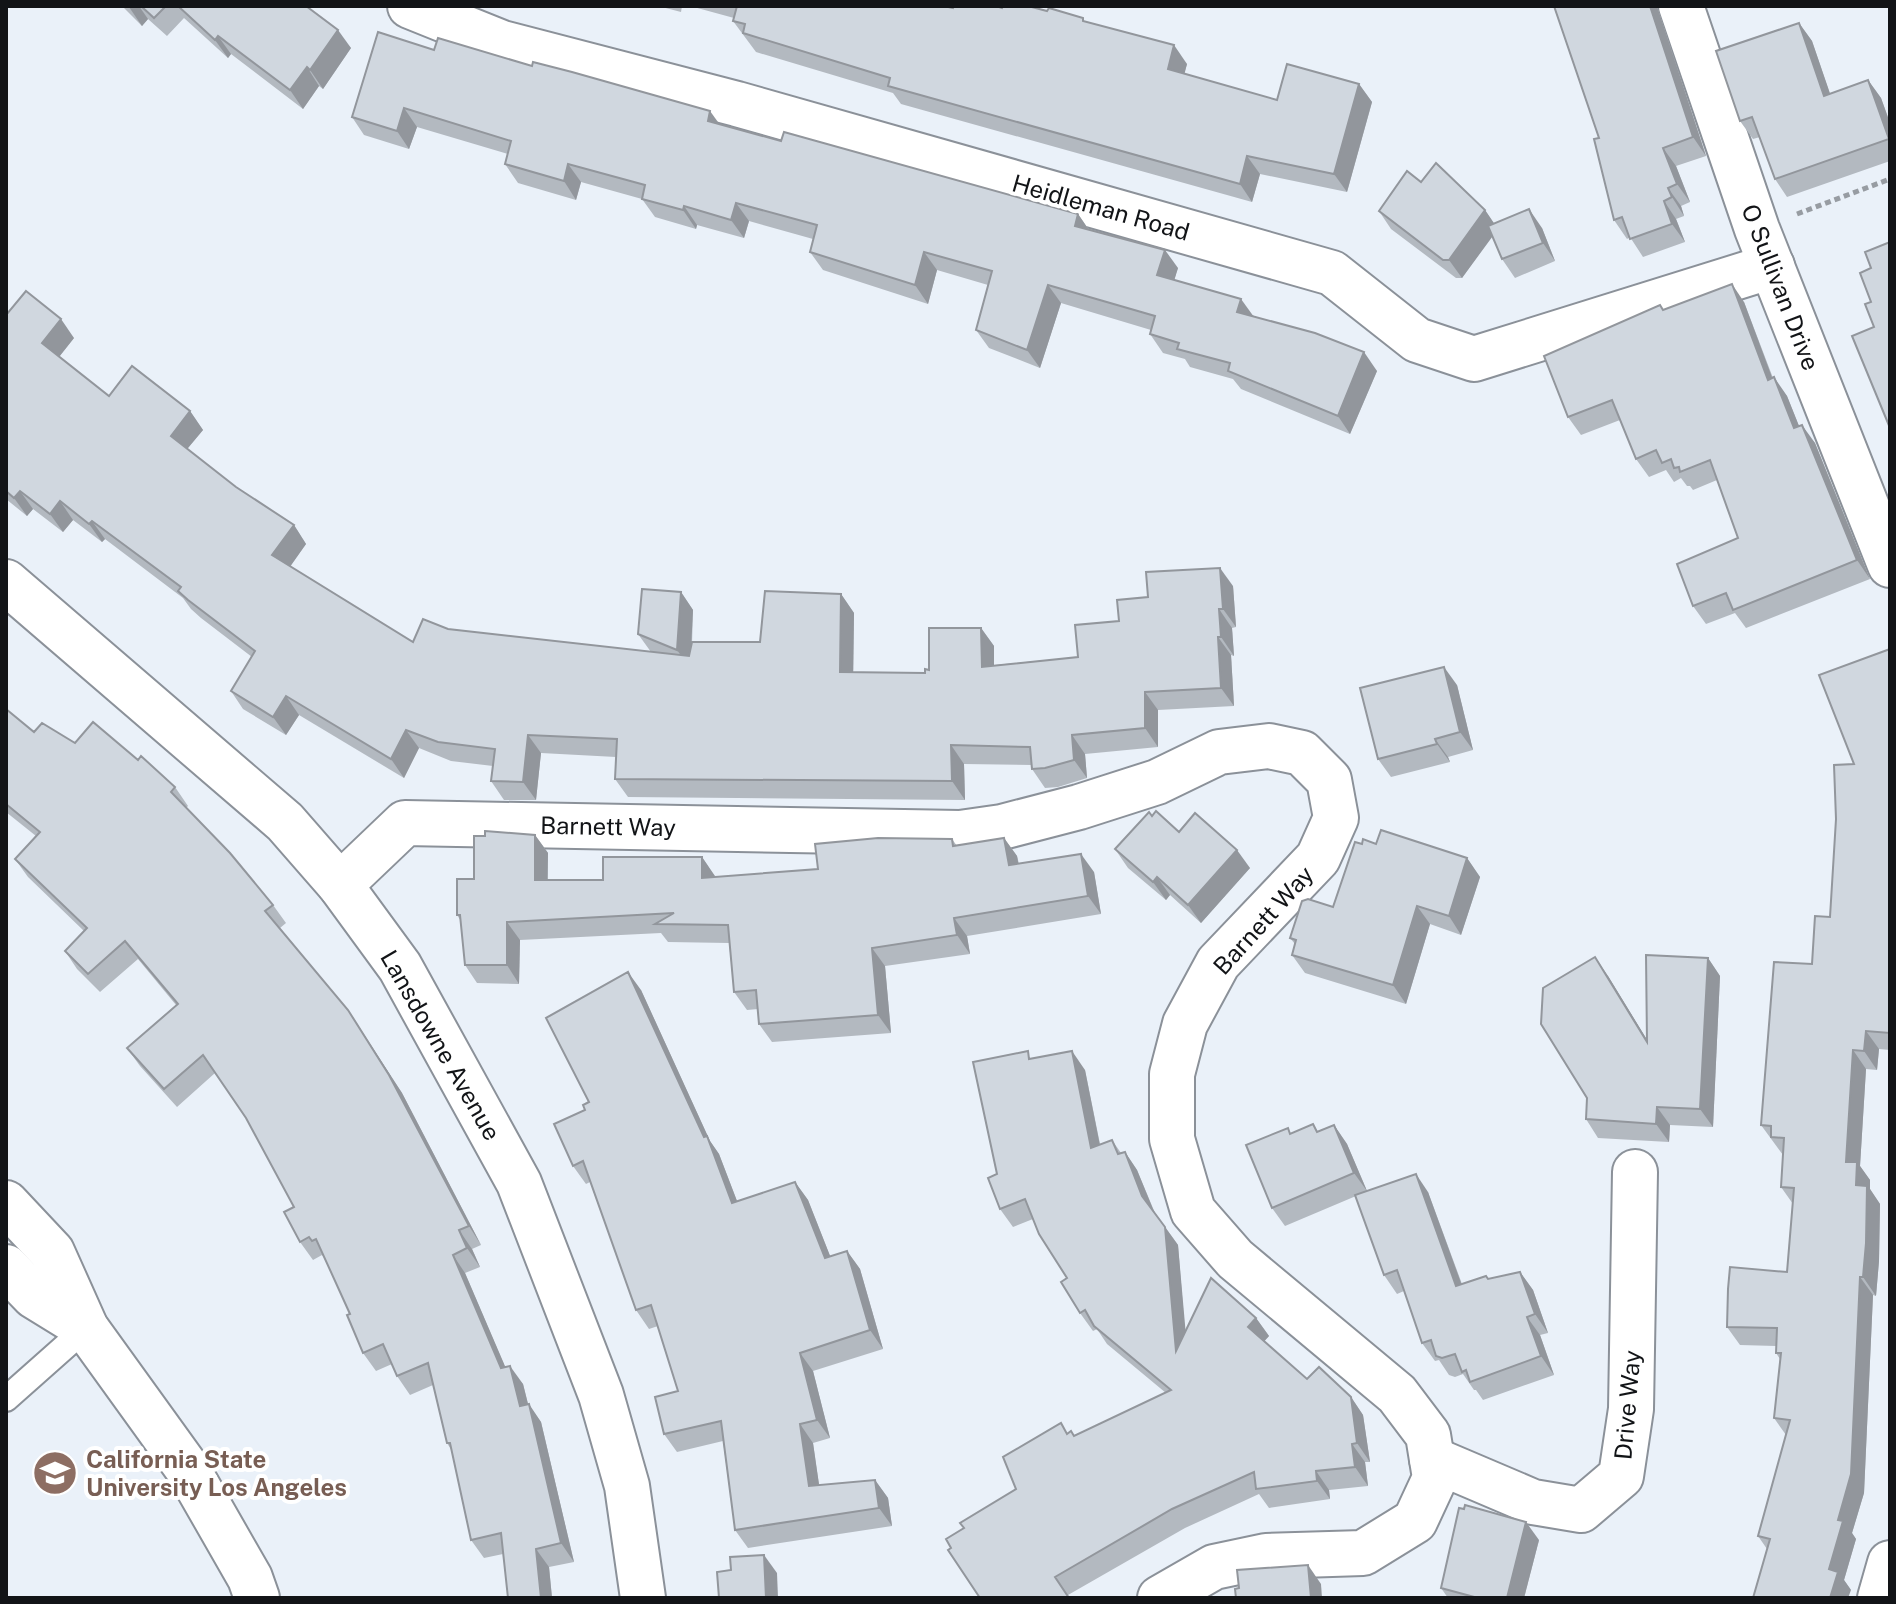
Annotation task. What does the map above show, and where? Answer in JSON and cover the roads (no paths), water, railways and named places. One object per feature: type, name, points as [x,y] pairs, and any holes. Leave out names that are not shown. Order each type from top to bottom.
[{"type":"street","name":"Heidleman Road","points":[[410,6],[502,43],[737,104],[1332,273],[1417,340],[1474,359],[1764,248]]},
{"type":"street","name":"O Sullivan Drive","points":[[1681,6],[1764,248],[1890,565]]},
{"type":"street","name":"Lansdowne Avenue","points":[[6,582],[285,822],[340,885],[400,967],[519,1183],[601,1395],[627,1486],[643,1598]]},
{"type":"street","name":"Barnett Way","points":[[340,885],[405,823],[960,833],[1002,827],[1079,807],[1157,782],[1219,752],[1269,746],[1302,753],[1329,780],[1336,818],[1318,858],[1218,963],[1185,1024],[1172,1074],[1172,1139],[1193,1211],[1235,1259],[1397,1394],[1428,1435],[1435,1478],[1415,1521],[1363,1553],[1266,1556],[1214,1567],[1160,1598]]},
{"type":"street","name":"Drive Way","points":[[1432,1459],[1533,1502],[1581,1510],[1621,1476],[1631,1409],[1635,1172]]},
{"type":"street","points":[[6,1203],[52,1252],[86,1328],[187,1468],[250,1578],[257,1598]]},
{"type":"street","points":[[6,1267],[34,1296],[86,1328]]},
{"type":"street","points":[[1880,1598],[1890,1563]]},
{"type":"lane","points":[[6,1399],[86,1328]]},
{"type":"place","name":"California State University Los Angeles","points":[[55,1473]]}]
